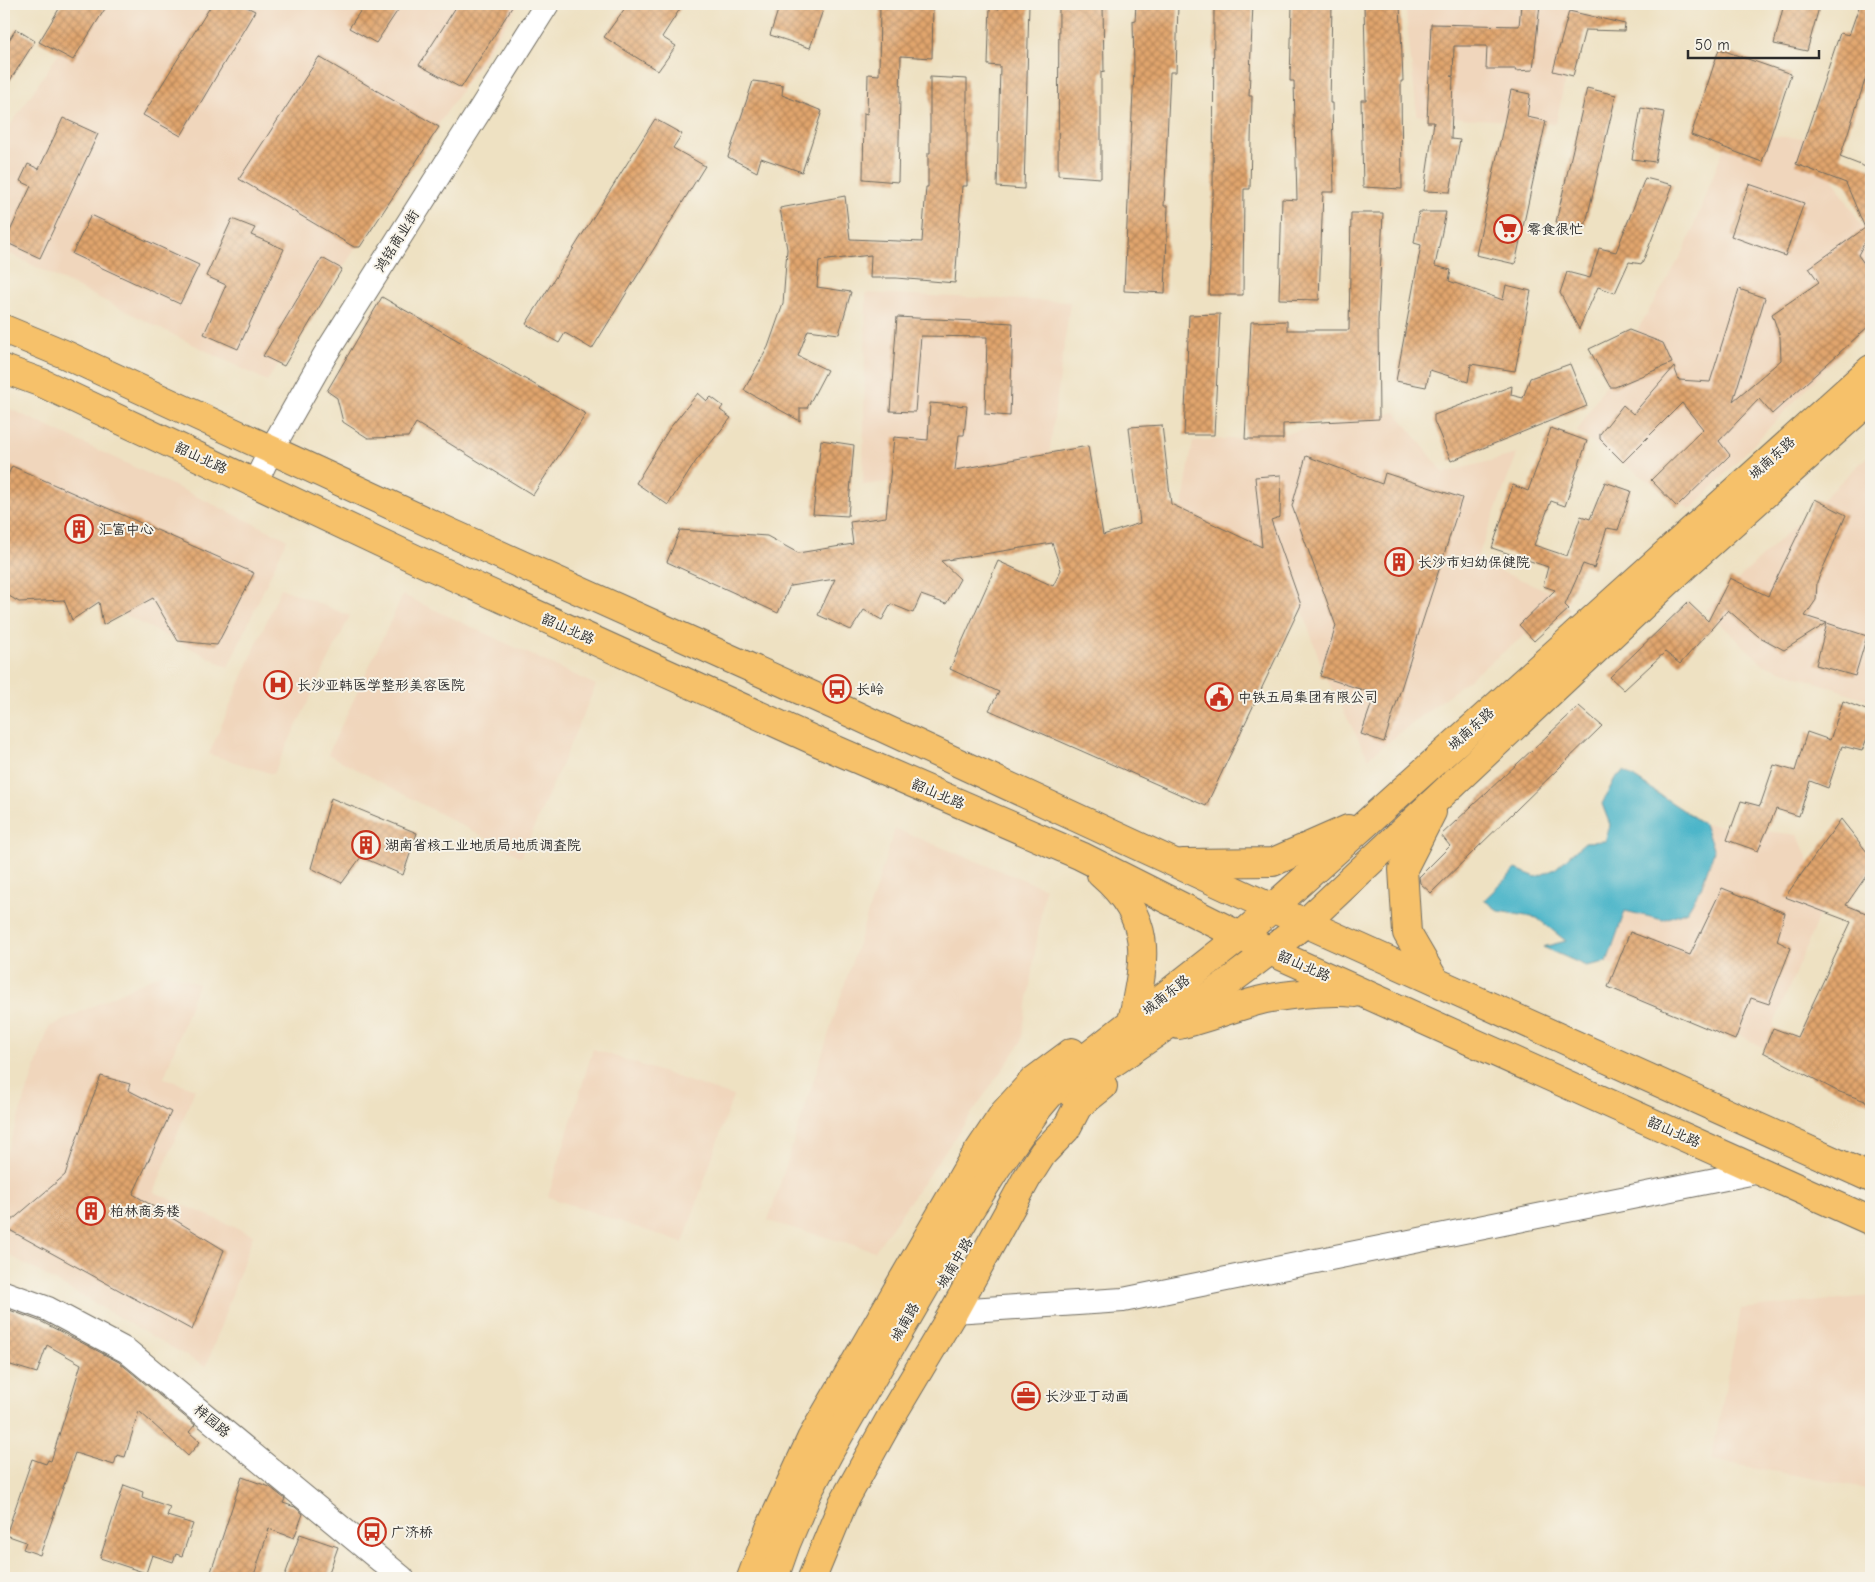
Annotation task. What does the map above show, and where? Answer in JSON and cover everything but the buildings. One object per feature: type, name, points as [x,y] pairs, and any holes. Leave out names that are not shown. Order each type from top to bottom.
[{"type":"main road","points":[[4,329],[64,354],[1272,908],[1871,1178]]},
{"type":"main road","name":"韶山北路","points":[[4,369],[42,383],[426,564],[820,743],[1080,856],[1270,951],[1871,1221]]},
{"type":"main road","name":"城南东路","points":[[1142,1029],[1241,936],[1871,369]]},
{"type":"main road","name":"城南东路","points":[[1066,1086],[1142,1029],[1270,951],[1305,923],[1687,564],[1871,399]]},
{"type":"main road","points":[[1435,981],[1407,932],[1402,869],[1443,792]]},
{"type":"main road","points":[[1174,863],[1273,862],[1370,820]]},
{"type":"main road","points":[[812,1578],[843,1503],[892,1415],[954,1311],[1026,1178],[1043,1153],[1066,1129],[1078,1106],[1109,1081],[1142,1029],[1144,952],[1141,933],[1135,916],[1114,886],[1080,856]]},
{"type":"main road","points":[[751,1578],[770,1528],[811,1439],[970,1164],[1004,1113],[1033,1081],[1067,1054],[1142,1029],[1205,1018],[1263,1000],[1349,992],[1368,995]]},
{"type":"main road","name":"城南路","points":[[774,1578],[804,1501],[831,1449],[961,1225],[997,1167],[1039,1107],[1066,1086]]},
{"type":"main road","name":"城南中路","points":[[789,1578],[822,1498],[842,1457],[888,1375],[1022,1152],[1066,1086]]},
{"type":"street","name":"鸿铭商业街","points":[[255,483],[271,450],[325,355],[547,4]]},
{"type":"street","points":[[954,1311],[1123,1300],[1760,1171]]},
{"type":"street","name":"梓园路","points":[[4,1293],[48,1309],[127,1352],[402,1578]]},
{"type":"shaded area","points":[[92,4],[519,4],[267,381],[4,251],[4,135]]},
{"type":"shaded area","points":[[1405,4],[1580,4],[1556,124],[1417,115]]},
{"type":"shaded area","points":[[1729,135],[1808,138],[1871,241],[1871,321],[1691,510],[1577,432],[1684,251]]},
{"type":"shaded area","points":[[866,293],[1070,302],[1048,463],[863,485]]},
{"type":"shaded area","points":[[4,406],[287,539],[228,667],[4,554]]},
{"type":"shaded area","points":[[1396,412],[1444,473],[1517,454],[1476,561],[1570,600],[1368,758],[1324,673],[1284,557],[1182,509],[1193,441],[1266,437]]},
{"type":"shaded area","points":[[1871,453],[1871,701],[1763,664],[1706,610]]},
{"type":"shaded area","name":"长沙亚韩医学整形美容医院","points":[[281,588],[350,616],[273,774],[209,754]]},
{"type":"shaded area","points":[[403,595],[596,685],[521,857],[328,754]]},
{"type":"shaded area","points":[[1704,824],[1798,835],[1825,901],[1764,1048],[1607,962],[1625,911],[1663,920],[1714,851]]},
{"type":"shaded area","points":[[895,829],[1045,888],[1021,1043],[875,1251],[768,1221]]},
{"type":"shaded area","points":[[164,972],[198,984],[164,1078],[195,1089],[154,1192],[253,1235],[206,1367],[4,1252],[4,1160],[49,1027]]},
{"type":"shaded area","points":[[593,1049],[733,1096],[683,1243],[548,1197]]},
{"type":"shaded area","points":[[1871,1296],[1871,1489],[1711,1460],[1741,1309]]},
{"type":"water","points":[[1624,771],[1704,824],[1714,851],[1701,888],[1687,911],[1663,920],[1625,911],[1607,962],[1586,966],[1543,947],[1566,941],[1537,918],[1499,911],[1484,900],[1516,869],[1536,877],[1555,869],[1585,842],[1605,841],[1610,825],[1602,804],[1615,778]]},
{"type":"place","name":"零食很忙","points":[[1508,229]]},
{"type":"place","name":"汇富中心","points":[[79,529]]},
{"type":"place","name":"长沙市妇幼保健院","points":[[1399,562]]},
{"type":"place","name":"长沙亚韩医学整形美容医院","points":[[278,685]]},
{"type":"place","name":"长岭","points":[[837,689]]},
{"type":"place","name":"中铁五局集团有限公司","points":[[1219,697]]},
{"type":"place","name":"湖南省核工业地质局地质调查院","points":[[366,845]]},
{"type":"place","name":"柏林商务楼","points":[[91,1211]]},
{"type":"place","name":"长沙亚丁动画","points":[[1026,1396]]},
{"type":"place","name":"广济桥","points":[[372,1532]]}]
